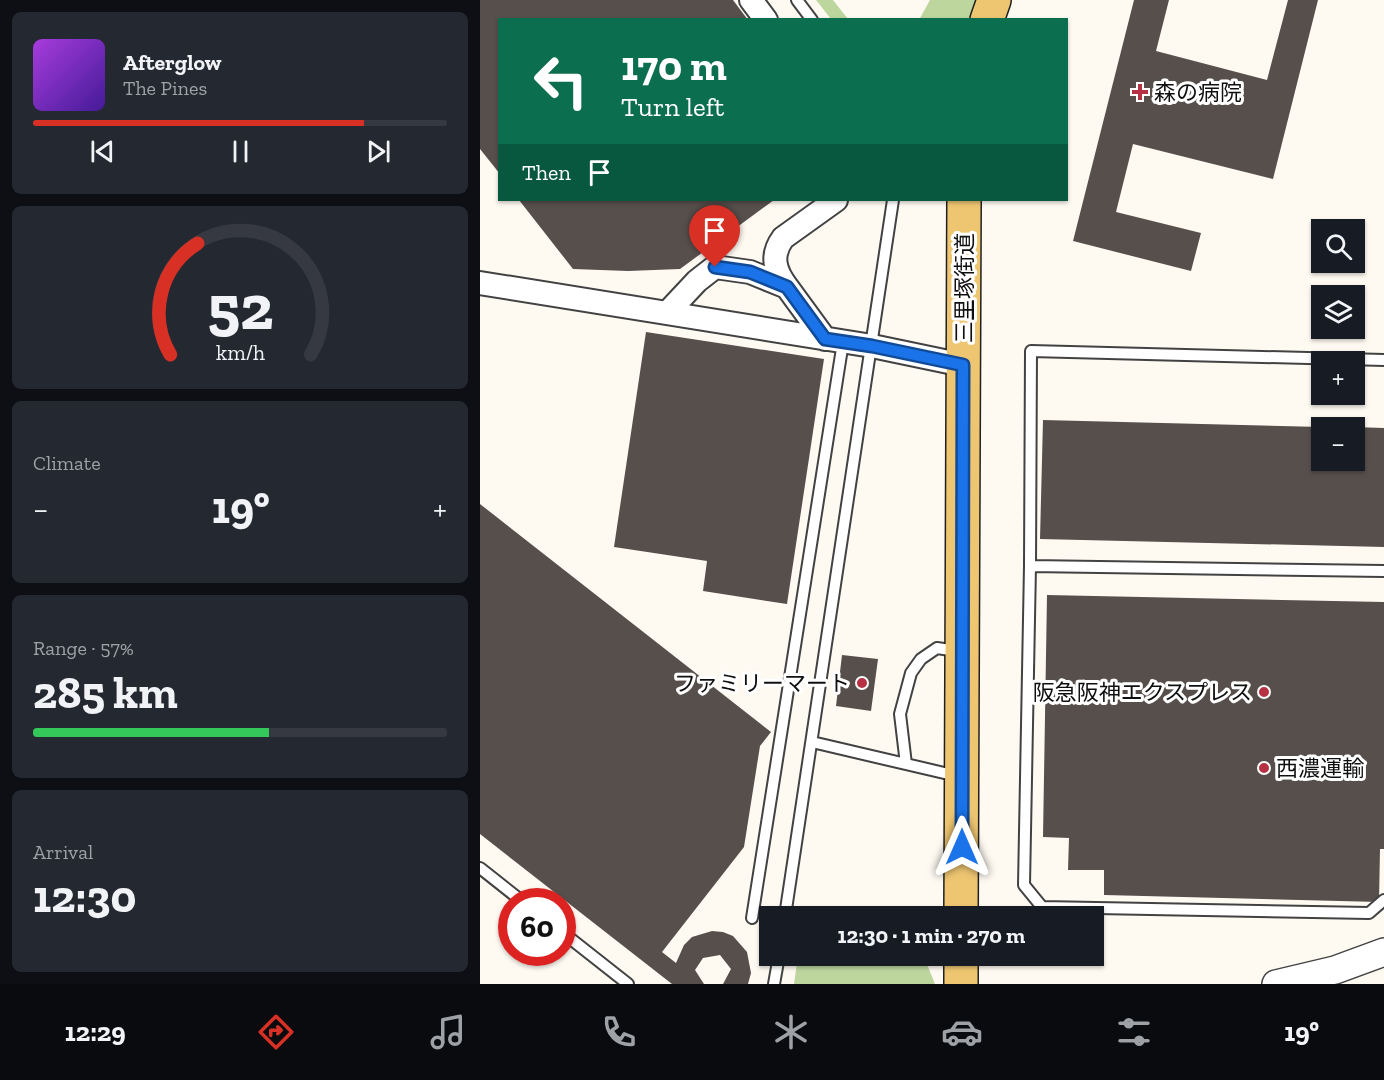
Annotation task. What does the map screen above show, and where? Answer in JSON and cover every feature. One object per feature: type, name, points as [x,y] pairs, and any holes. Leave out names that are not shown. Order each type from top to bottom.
[{"type":"main road","points":[[988,18],[994,0]]},
{"type":"main road","name":"三里塚街道","points":[[961,906],[964,201]]},
{"type":"main road","points":[[961,966],[961,984]]},
{"type":"street","points":[[752,0],[765,18]]},
{"type":"street","points":[[834,340],[776,273],[774,257],[783,238],[835,201]]},
{"type":"street","points":[[667,313],[697,281],[715,267],[750,272],[787,287]]},
{"type":"street","points":[[480,283],[872,346],[963,365]]},
{"type":"street","points":[[1276,984],[1335,970],[1384,952]]},
{"type":"lane","points":[[797,0],[810,18]]},
{"type":"lane","points":[[787,906],[893,201]]},
{"type":"lane","points":[[752,918],[834,340]]},
{"type":"lane","points":[[1384,360],[1031,351],[1030,566],[1024,885],[1042,907],[1369,913],[1384,900]]},
{"type":"lane","points":[[1030,566],[1384,571]]},
{"type":"lane","points":[[906,764],[900,714],[911,674],[921,659],[937,648],[962,652]]},
{"type":"lane","points":[[812,742],[962,777]]},
{"type":"lane","points":[[480,868],[505,888]]},
{"type":"lane","points":[[576,943],[628,984]]},
{"type":"lane","points":[[774,984],[777,966]]},
{"type":"green space","points":[[816,0],[833,0],[847,18],[830,18]]},
{"type":"green space","points":[[930,0],[980,0],[970,18],[920,18]]},
{"type":"green space","points":[[797,966],[928,966],[935,984],[794,984]]},
{"type":"building","points":[[480,0],[733,0],[746,18],[498,18],[498,172],[480,149]]},
{"type":"building","points":[[1134,0],[1169,0],[1156,51],[1267,80],[1288,0],[1318,0],[1273,179],[1133,144],[1116,212],[1201,233],[1191,271],[1073,241]]},
{"type":"building","points":[[520,201],[773,201],[680,269],[628,271],[573,269]]},
{"type":"building","points":[[646,332],[824,359],[787,604],[703,591],[707,561],[614,547]]},
{"type":"building","points":[[1043,420],[1311,427],[1311,471],[1365,471],[1365,427],[1384,428],[1384,547],[1040,539]]},
{"type":"building","points":[[480,504],[771,732],[760,746],[744,847],[662,952],[676,963],[684,945],[692,937],[712,931],[723,932],[733,936],[747,952],[751,973],[748,984],[723,984],[731,969],[720,955],[703,958],[695,970],[704,984],[672,984],[576,909],[576,888],[549,888],[480,834]]},
{"type":"building","points":[[1047,595],[1384,602],[1384,849],[1380,849],[1379,902],[1104,895],[1104,870],[1068,870],[1069,838],[1043,837]]},
{"type":"building","points":[[842,655],[878,659],[871,711],[836,706]]},
{"type":"place","name":"森の病院","points":[[1140,92]]},
{"type":"place","name":"ファミリーマート","points":[[862,683]]},
{"type":"place","name":"阪急阪神エクスプレス","points":[[1264,692]]},
{"type":"place","name":"西濃運輸","points":[[1264,768]]},
{"type":"route","points":[[715,267],[750,272],[787,287],[825,339],[872,346],[963,365],[962,847]]}]
